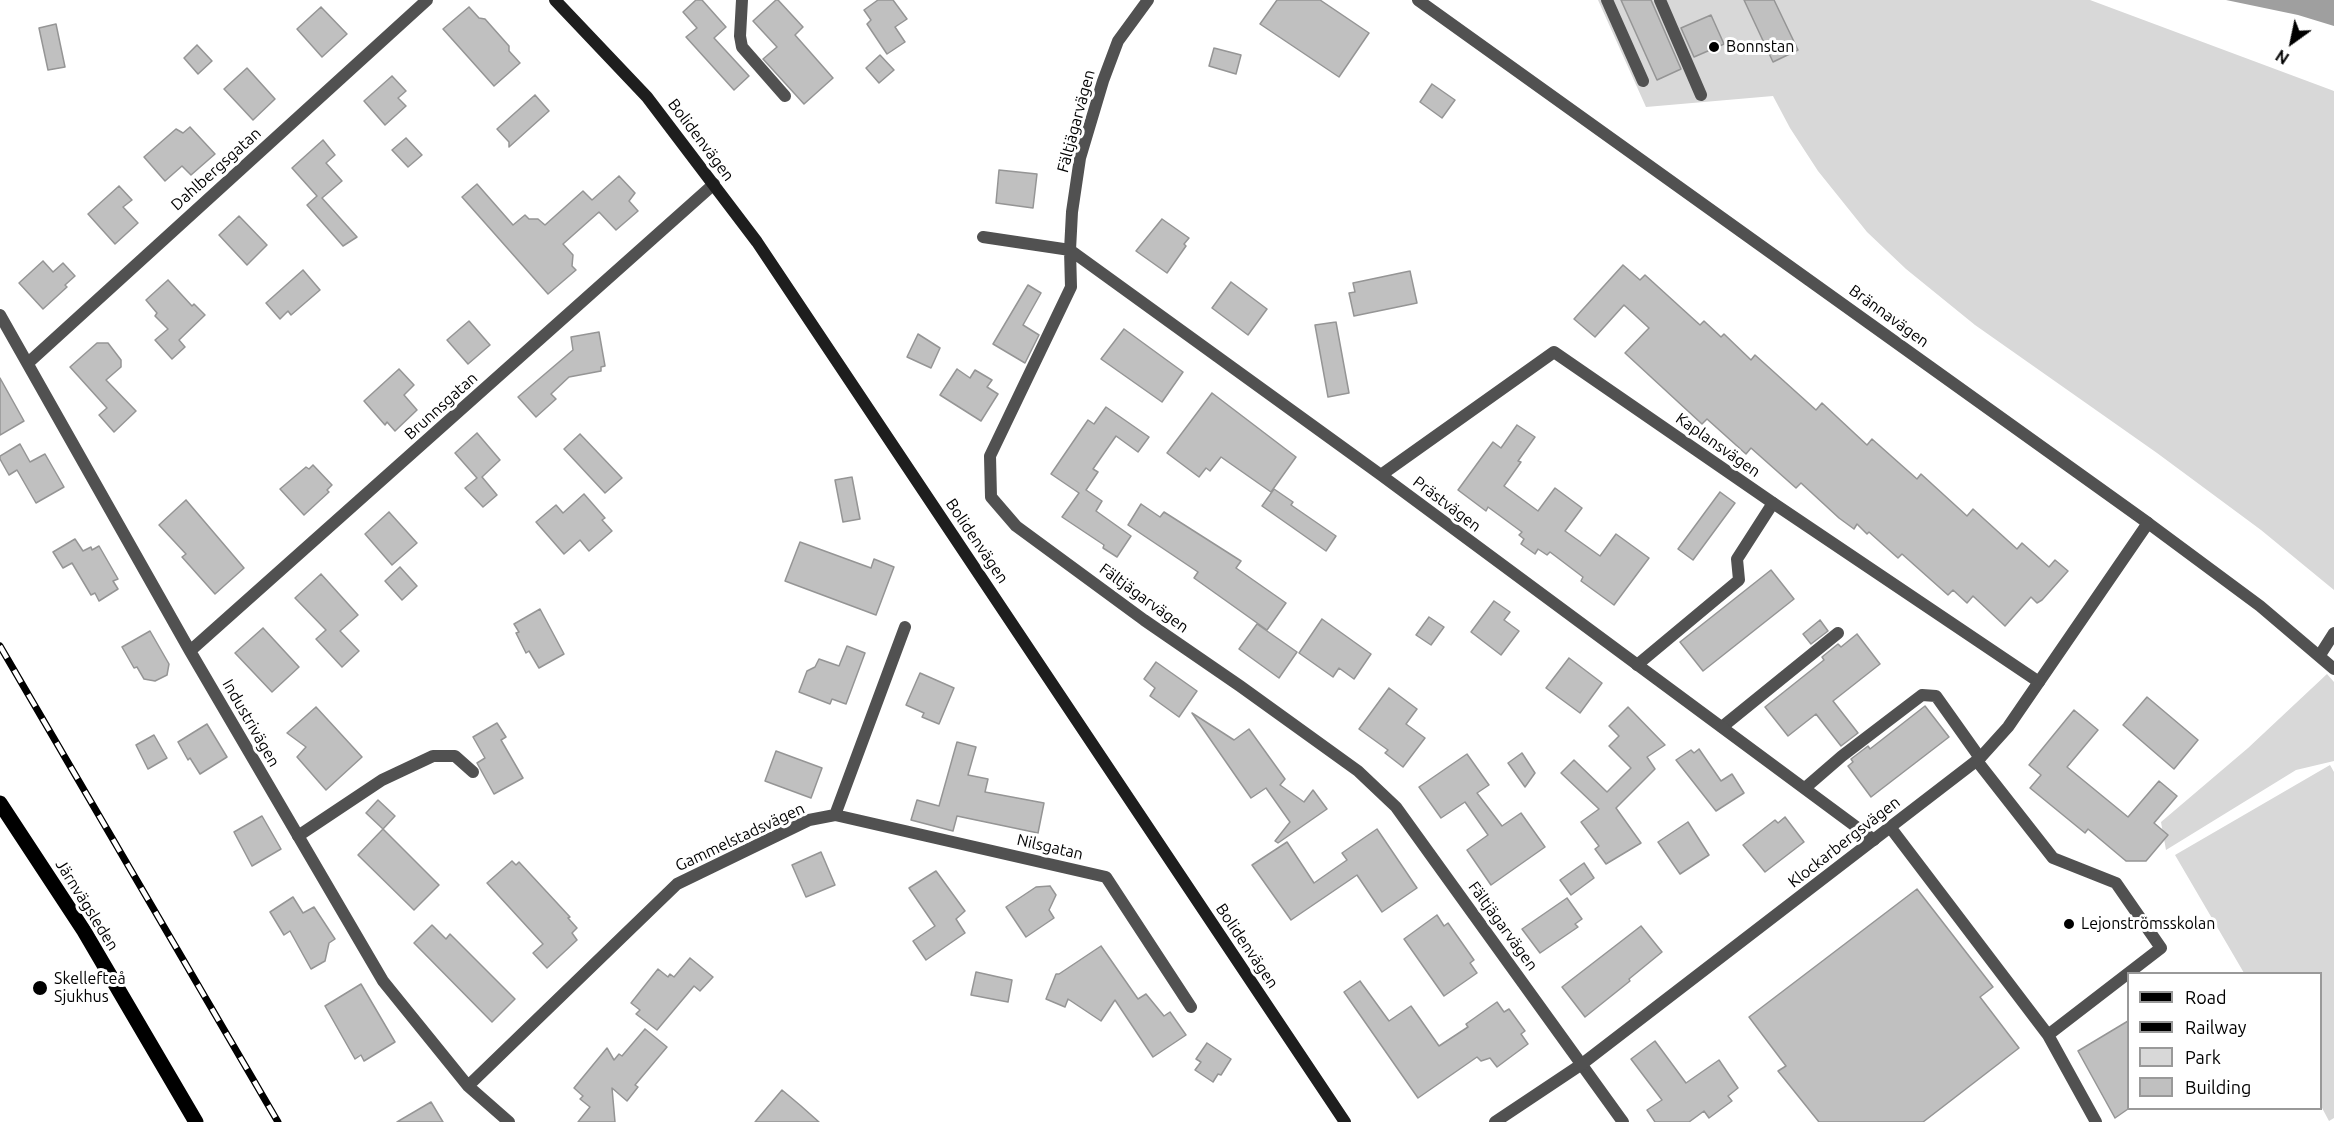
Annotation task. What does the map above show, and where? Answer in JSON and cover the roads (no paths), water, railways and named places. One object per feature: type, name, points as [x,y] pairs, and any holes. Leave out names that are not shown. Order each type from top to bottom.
[{"type":"main road","name":"Bolidenvägen","points":[[555,0],[647,97],[758,242],[1345,1122]]},
{"type":"main road","name":"Järnvägsleden","points":[[0,803],[84,931],[196,1122]]},
{"type":"street","name":"Dahlbergsgatan","points":[[28,363],[427,0]]},
{"type":"street","points":[[742,0],[740,36],[742,47],[785,96]]},
{"type":"street","name":"Fältjägarvägen","points":[[1148,0],[1118,41],[1103,81],[1080,158],[1072,212],[1071,286],[990,456],[991,497],[1016,526],[1144,620],[1309,734],[1366,778],[1396,807],[1623,1122]]},
{"type":"street","name":"Brännavägen","points":[[1418,0],[2148,523],[2260,606],[2334,669]]},
{"type":"street","points":[[1607,0],[1643,81]]},
{"type":"street","points":[[1660,0],[1701,95]]},
{"type":"street","name":"Brunnsgatan","points":[[190,651],[714,184]]},
{"type":"street","name":"Prästvägen","points":[[983,237],[1070,250],[1381,475],[1874,840]]},
{"type":"street","name":"Industrivägen","points":[[0,315],[190,651],[383,981],[468,1086],[509,1122]]},
{"type":"street","name":"Kaplansvägen","points":[[1381,475],[1554,352],[2039,682]]},
{"type":"street","points":[[1637,665],[1739,580],[1737,559],[1773,503]]},
{"type":"street","name":"Klockarbergsvägen","points":[[1494,1122],[1510,1118],[1978,760],[2008,727],[2148,523]]},
{"type":"street","points":[[835,815],[904,627]]},
{"type":"street","points":[[1722,727],[1838,633]]},
{"type":"street","points":[[2320,655],[2334,633]]},
{"type":"street","points":[[1805,788],[1842,756],[1922,695],[1936,696],[1978,760],[2053,858],[2116,883],[2161,948],[2130,972]]},
{"type":"street","points":[[298,836],[382,780],[433,756],[455,756],[473,772]]},
{"type":"street","name":"Nilsgatan","points":[[835,815],[1106,877],[1191,1007]]},
{"type":"street","name":"Gammelstadsvägen","points":[[468,1086],[677,884],[809,819],[835,815]]},
{"type":"street","points":[[1890,827],[2048,1035],[2096,1122]]},
{"type":"street","points":[[2048,1035],[2127,974]]},
{"type":"railway","points":[[0,646],[278,1122]]},
{"type":"place","name":"Bonnstan","points":[[1714,47]]},
{"type":"place","name":"Lejonströmsskolan","points":[[2069,924]]},
{"type":"place","name":"Skellefteå Sjukhus","points":[[40,988]]}]
